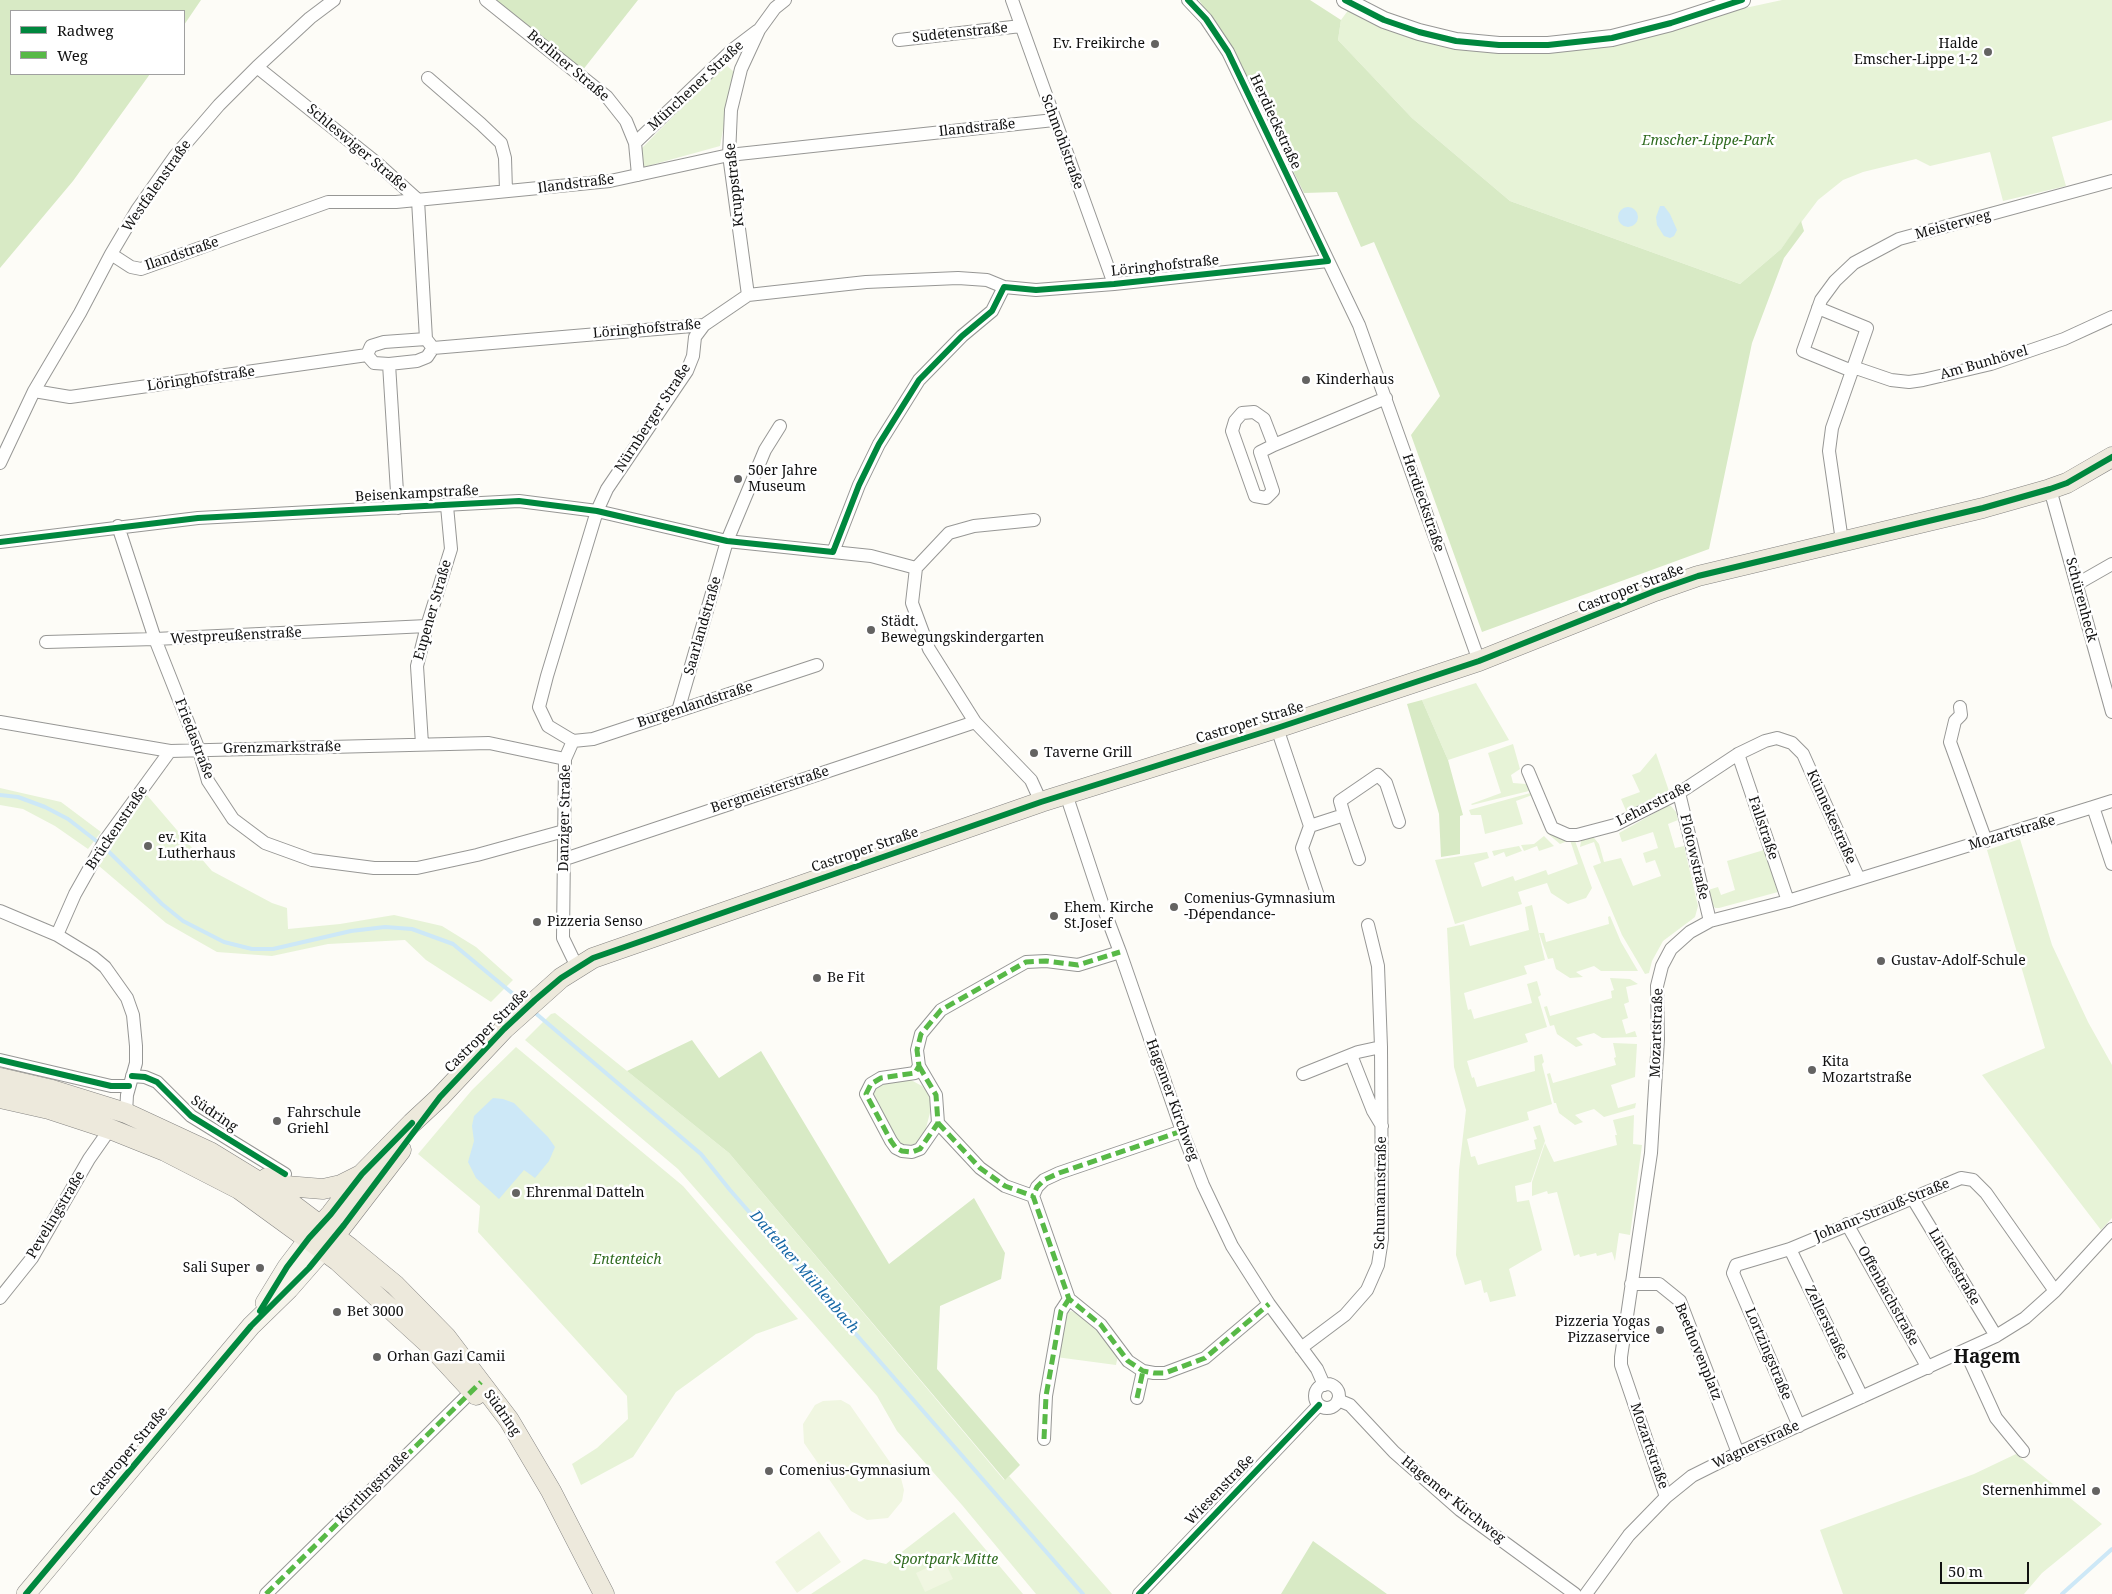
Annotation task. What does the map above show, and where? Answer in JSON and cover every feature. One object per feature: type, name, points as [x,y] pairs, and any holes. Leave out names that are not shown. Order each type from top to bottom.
[{"type":"main road","name":"Castroper Straße","points":[[322,1238],[440,1098],[518,1015],[577,967],[602,955],[1041,802],[1277,728],[1479,661],[1655,591],[1698,576],[1983,508],[2050,489],[2067,483],[2112,457]]},
{"type":"main road","name":"Südring","points":[[0,1078],[52,1090],[126,1113],[210,1152],[277,1193],[416,1332],[476,1386],[509,1420],[550,1490],[604,1594]]},
{"type":"main road","name":"Südring","points":[[0,1098],[49,1110],[110,1129],[165,1151],[239,1189],[322,1238]]},
{"type":"main road","name":"Castroper Straße","points":[[26,1594],[251,1326],[289,1289],[362,1174],[412,1123],[440,1098]]},
{"type":"main road","points":[[235,1166],[286,1186],[310,1189],[323,1189],[341,1185],[362,1174]]},
{"type":"street","name":"Westfalenstraße","points":[[0,463],[34,391],[80,313],[111,254],[137,210],[175,156],[219,105],[257,67],[310,18],[334,0]]},
{"type":"street","name":"Berliner Straße","points":[[486,0],[608,97],[626,121],[635,143],[638,175]]},
{"type":"street","name":"Kruppstraße","points":[[748,295],[729,155],[730,110],[741,69],[759,30],[784,0]]},
{"type":"street","name":"Schmohlstraße","points":[[1012,0],[1114,284]]},
{"type":"street","name":"Herdieckstraße","points":[[1188,0],[1206,19],[1228,52],[1358,325],[1386,398],[1479,661]]},
{"type":"street","points":[[1345,0],[1384,20],[1419,32],[1456,41],[1499,45],[1548,45],[1612,38],[1671,23],[1742,0]]},
{"type":"street","name":"Sudetenstraße","points":[[898,40],[1021,26]]},
{"type":"street","name":"Münchener Straße","points":[[635,143],[732,50],[759,30]]},
{"type":"street","name":"Schleswiger Straße","points":[[257,67],[378,164],[418,200],[430,343]]},
{"type":"street","points":[[428,78],[501,143],[505,158],[506,191]]},
{"type":"street","name":"Ilandstraße","points":[[111,254],[131,267],[141,269],[328,202],[372,204],[610,181],[729,155],[1054,120]]},
{"type":"street","name":"Meisterweg","points":[[1852,369],[1802,351],[1821,300],[1835,281],[1854,263],[1899,239],[2112,181]]},
{"type":"street","name":"Löringhofstraße","points":[[368,355],[371,346],[384,342],[430,343],[704,325],[748,295],[866,282],[958,278],[988,280],[1004,287],[1036,290],[1114,284],[1328,261]]},
{"type":"street","points":[[833,552],[859,485],[878,444],[919,380],[962,336],[992,311],[1004,287]]},
{"type":"street","points":[[1818,308],[1867,328],[1832,428],[1829,451],[1842,541]]},
{"type":"street","name":"Am Bunhövel","points":[[1852,369],[1891,380],[1910,382],[1923,380],[2000,360],[2064,339],[2112,317]]},
{"type":"street","name":"Nürnberger Straße","points":[[597,510],[607,489],[688,371],[693,356],[695,337],[704,325]]},
{"type":"street","name":"Löringhofstraße","points":[[368,355],[374,364],[417,361],[427,357],[430,343]]},
{"type":"street","name":"Löringhofstraße","points":[[34,391],[70,397],[368,355]]},
{"type":"street","points":[[389,364],[398,508]]},
{"type":"street","points":[[1274,445],[1264,419],[1254,412],[1242,413],[1235,421],[1232,431],[1255,496],[1266,498],[1273,491],[1260,452],[1386,398]]},
{"type":"street","name":"Saarlandstraße","points":[[678,711],[728,541],[765,450],[780,426]]},
{"type":"street","name":"Schürenheck","points":[[2050,489],[2112,712]]},
{"type":"street","name":"Beisenkampstraße","points":[[0,542],[118,526],[198,518],[519,501],[597,510],[728,541],[871,556],[916,568]]},
{"type":"street","name":"Eupener Straße","points":[[422,744],[417,666],[427,626],[451,549],[447,506]]},
{"type":"street","points":[[573,741],[548,726],[539,707],[597,510]]},
{"type":"street","points":[[1034,520],[974,526],[949,532],[916,568],[912,603],[929,649],[975,722],[1031,780],[1041,802]]},
{"type":"street","name":"Friedastraße","points":[[118,526],[155,639],[199,750],[208,781],[233,819],[265,844],[312,860],[374,868],[417,868],[477,855],[564,830]]},
{"type":"street","points":[[2077,584],[2112,564]]},
{"type":"street","name":"Westpreußenstraße","points":[[46,642],[155,639],[427,626]]},
{"type":"street","name":"Burgenlandstraße","points":[[573,741],[593,739],[817,665]]},
{"type":"street","points":[[1960,707],[1961,715],[1955,722],[1950,742],[1986,841]]},
{"type":"street","name":"Grenzmarkstraße","points":[[0,722],[170,751],[489,743],[565,759]]},
{"type":"street","name":"Bergmeisterstraße","points":[[565,859],[975,722]]},
{"type":"street","points":[[1277,728],[1310,826],[1302,848],[1318,896]]},
{"type":"street","name":"Leharstraße","points":[[1528,771],[1552,828],[1568,835],[1576,835],[1615,824],[1679,793],[1738,754],[1765,741],[1777,738],[1792,743],[1803,754]]},
{"type":"street","name":"Danziger Straße","points":[[573,741],[565,759],[563,938],[577,967]]},
{"type":"street","name":"Brückenstraße","points":[[57,935],[75,894],[107,838],[170,751]]},
{"type":"street","name":"Fallstraße","points":[[1738,754],[1788,901]]},
{"type":"street","name":"Künnekestraße","points":[[1803,754],[1858,879]]},
{"type":"street","points":[[1359,858],[1340,801],[1378,774],[1386,783],[1399,822]]},
{"type":"street","name":"Flotowstraße","points":[[1679,793],[1710,921]]},
{"type":"street","name":"Hagemer Kirchweg","points":[[1066,794],[1106,915],[1182,1130],[1203,1185],[1232,1246],[1269,1304],[1318,1369],[1324,1385],[1332,1386],[1336,1389],[1338,1400],[1350,1405],[1394,1452],[1460,1510],[1575,1594]]},
{"type":"street","points":[[2112,801],[2092,807],[2112,864]]},
{"type":"street","name":"Mozartstraße","points":[[1666,1497],[1621,1366],[1621,1357],[1651,1153],[1659,979],[1662,966],[1671,949],[1690,932],[1710,921],[1788,901],[2092,807]]},
{"type":"street","points":[[1310,826],[1344,815]]},
{"type":"street","points":[[0,911],[57,935],[105,967],[127,998],[136,1032],[136,1063],[130,1081],[126,1113]]},
{"type":"street","name":"Schumannstraße","points":[[1301,1348],[1345,1315],[1368,1290],[1378,1265],[1382,1240],[1381,1047],[1378,966],[1368,925]]},
{"type":"street","points":[[919,1066],[915,1073],[881,1078],[870,1084],[866,1094],[891,1141],[902,1152],[920,1150],[938,1123],[936,1095],[919,1066],[917,1050],[921,1034],[941,1010],[1026,962],[1078,965],[1120,952]]},
{"type":"street","points":[[1303,1074],[1351,1055],[1381,1047]]},
{"type":"street","name":"Schumannstraße","points":[[1351,1055],[1373,1111],[1382,1126]]},
{"type":"street","name":"Südring","points":[[0,1060],[111,1086],[145,1077],[157,1082],[166,1089],[191,1116],[285,1174]]},
{"type":"street","points":[[938,1123],[980,1168],[1005,1186],[1033,1196]]},
{"type":"street","name":"Pevelingstraße","points":[[0,1298],[32,1258],[89,1159],[110,1129]]},
{"type":"street","points":[[1033,1196],[1041,1183],[1052,1176],[1182,1130]]},
{"type":"street","name":"Johann-Strauß-Straße","points":[[1737,1283],[1733,1273],[1736,1265],[1790,1249],[1961,1178],[1973,1180],[1986,1192],[2055,1291]]},
{"type":"street","points":[[1033,1196],[1069,1299],[1101,1325],[1128,1361],[1143,1371],[1165,1373],[1205,1358],[1269,1304]]},
{"type":"street","name":"Linckestraße","points":[[1913,1199],[1996,1336]]},
{"type":"street","name":"Offenbachstraße","points":[[1847,1224],[1928,1368]]},
{"type":"street","name":"Wagnerstraße","points":[[1586,1594],[1629,1535],[1666,1497],[1692,1476],[1738,1452],[1996,1336],[2025,1318],[2055,1291],[2112,1229]]},
{"type":"street","name":"Zellerstraße","points":[[1790,1249],[1862,1397]]},
{"type":"street","name":"Lortzingstraße","points":[[1737,1283],[1799,1426]]},
{"type":"street","name":"Beethovenplatz","points":[[1631,1284],[1659,1284],[1680,1301],[1738,1452]]},
{"type":"street","points":[[1044,1439],[1049,1377],[1061,1311],[1069,1299]]},
{"type":"street","points":[[1965,1350],[1996,1418],[2023,1452]]},
{"type":"street","points":[[1137,1398],[1143,1371]]},
{"type":"street","points":[[1324,1385],[1318,1388],[1316,1394],[1316,1400],[1319,1405],[1330,1407],[1338,1400]]},
{"type":"street","name":"Körtlingstraße","points":[[266,1594],[476,1386]]},
{"type":"street","name":"Wiesenstraße","points":[[1139,1594],[1319,1405]]},
{"type":"green space","points":[[0,0],[201,0],[185,24],[185,10],[10,10],[10,75],[149,75],[73,181],[0,268]]},
{"type":"green space","points":[[496,0],[638,0],[582,71]]},
{"type":"green space","points":[[1199,0],[1310,0],[1341,20],[1338,40],[1412,118],[1510,201],[1740,284],[1781,249],[1801,221],[1804,231],[1784,258],[1752,343],[1709,549],[1482,632],[1411,435],[1440,396],[1374,242],[1361,247],[1337,192],[1304,193],[1236,56]]},
{"type":"green space","name":"Emscher-Lippe-Park","points":[[1782,0],[2112,0],[2112,120],[2052,137],[2066,186],[2003,201],[1990,152],[1930,166],[1916,159],[1863,172],[1843,180],[1818,200],[1781,249],[1740,284],[1510,201],[1412,118],[1338,40],[1341,20],[1352,5],[1501,47],[1671,24]]},
{"type":"green space","points":[[725,64],[734,72],[720,146],[644,167],[641,149]]},
{"type":"green space","points":[[1476,683],[1509,740],[1448,760],[1422,700]]},
{"type":"green space","points":[[1422,700],[1448,760],[1463,815],[1460,816],[1460,854],[1441,857],[1439,814],[1407,704]]},
{"type":"green space","points":[[1513,744],[1520,769],[1511,775],[1513,783],[1526,784],[1533,790],[1472,805],[1501,793],[1488,753]]},
{"type":"green space","points":[[1656,753],[1669,791],[1627,813],[1621,799],[1640,792],[1632,775],[1640,772]]},
{"type":"green space","points":[[0,788],[61,802],[101,832],[88,849],[55,826],[23,809],[0,805]]},
{"type":"green space","points":[[1534,792],[1535,794],[1516,801],[1523,824],[1485,834],[1481,815],[1471,815],[1469,810]]},
{"type":"green space","points":[[146,794],[212,871],[272,903],[287,908],[288,929],[340,924],[394,915],[442,926],[476,947],[513,980],[491,1002],[426,960],[405,940],[328,944],[272,956],[217,952],[166,923],[99,866]]},
{"type":"green space","points":[[1667,806],[1671,806],[1676,812],[1678,820],[1668,824],[1675,848],[1684,846],[1698,906],[1695,917],[1663,941],[1652,961],[1649,973],[1645,974],[1622,935],[1593,866],[1601,863],[1594,842],[1580,847],[1582,836],[1590,833],[1599,844],[1604,862],[1621,858],[1633,886],[1661,876],[1655,860],[1646,863],[1643,853],[1658,848],[1653,832],[1622,842],[1619,833]]},
{"type":"green space","points":[[1549,831],[1574,838],[1592,888],[1586,898],[1568,904],[1551,893],[1547,883],[1518,892],[1522,904],[1455,924],[1435,860],[1487,852],[1489,858],[1474,863],[1482,887],[1513,876],[1515,881],[1546,870],[1548,875],[1578,864],[1570,840],[1560,844],[1547,833]]},
{"type":"green space","points":[[1544,836],[1554,846],[1539,851],[1537,846],[1524,851],[1521,845],[1534,844]]},
{"type":"green space","points":[[2020,839],[2052,945],[2088,1022],[2112,1065],[2112,1218],[2101,1230],[1982,1075],[2045,1048],[1987,850]]},
{"type":"green space","points":[[1519,846],[1522,851],[1506,857],[1504,852],[1494,856],[1492,851]]},
{"type":"green space","points":[[1764,850],[1778,892],[1715,908],[1708,890],[1718,887],[1721,895],[1735,890],[1727,861]]},
{"type":"green space","points":[[1532,905],[1545,960],[1524,966],[1527,974],[1464,993],[1468,1010],[1471,1009],[1474,1019],[1532,1003],[1527,984],[1537,981],[1541,995],[1538,997],[1547,1027],[1525,1034],[1528,1042],[1467,1061],[1477,1087],[1535,1071],[1534,1056],[1542,1054],[1544,1062],[1542,1064],[1552,1104],[1527,1112],[1529,1120],[1467,1139],[1471,1157],[1475,1156],[1478,1165],[1536,1149],[1534,1140],[1537,1139],[1533,1127],[1540,1125],[1545,1141],[1531,1182],[1515,1186],[1517,1202],[1529,1200],[1542,1250],[1509,1269],[1516,1296],[1490,1302],[1487,1292],[1484,1293],[1481,1280],[1465,1285],[1456,1255],[1459,1170],[1466,1110],[1454,1067],[1447,928],[1464,924],[1470,946],[1529,930],[1525,907]]},
{"type":"green space","points":[[1610,916],[1621,942],[1638,971],[1601,971],[1594,966],[1576,972],[1583,977],[1570,978],[1556,969],[1553,958],[1548,959],[1539,933],[1544,933],[1546,942],[1609,924],[1608,917]]},
{"type":"green space","points":[[1610,978],[1630,979],[1638,984],[1626,987],[1629,1002],[1624,1004],[1628,1018],[1622,1020],[1626,1034],[1635,1031],[1637,1037],[1602,1038],[1594,1033],[1576,1038],[1583,1045],[1576,1047],[1557,1034],[1554,1025],[1550,1026],[1544,1007],[1547,1006],[1550,1016],[1612,998],[1611,991],[1614,990]]},
{"type":"green space","points":[[555,1013],[729,1153],[1004,1480],[1009,1476],[1112,1594],[1036,1594],[897,1431],[877,1396],[678,1169],[525,1040],[551,1014]]},
{"type":"green space","points":[[692,1040],[719,1078],[761,1051],[889,1264],[974,1198],[1005,1253],[1001,1279],[940,1306],[937,1369],[1020,1465],[1005,1480],[729,1153],[627,1071]]},
{"type":"green space","points":[[1613,1043],[1637,1044],[1635,1077],[1611,1085],[1618,1108],[1636,1103],[1635,1108],[1604,1117],[1594,1109],[1575,1115],[1583,1122],[1575,1125],[1559,1113],[1556,1103],[1554,1103],[1547,1074],[1550,1073],[1553,1083],[1616,1065]]},
{"type":"green space","name":"Ententeich","points":[[516,1047],[683,1186],[798,1319],[756,1334],[676,1392],[633,1457],[581,1485],[572,1464],[597,1448],[628,1419],[627,1396],[478,1232],[480,1206],[418,1154],[472,1090]]},
{"type":"green space","points":[[890,1080],[911,1080],[922,1086],[931,1095],[932,1105],[924,1136],[917,1143],[911,1145],[902,1144],[896,1139],[874,1100],[874,1089]]},
{"type":"green space","points":[[1634,1115],[1633,1144],[1642,1145],[1630,1235],[1619,1233],[1615,1261],[1612,1252],[1597,1256],[1596,1253],[1580,1257],[1579,1254],[1574,1256],[1557,1192],[1548,1194],[1547,1191],[1532,1196],[1532,1182],[1545,1143],[1554,1162],[1617,1145],[1615,1135],[1617,1135],[1613,1120]]},
{"type":"green space","points":[[1071,1311],[1082,1315],[1095,1326],[1118,1355],[1116,1365],[1056,1357],[1067,1313]]},
{"type":"green space","points":[[841,1400],[850,1405],[901,1478],[904,1490],[902,1501],[888,1518],[867,1520],[851,1511],[804,1443],[803,1424],[815,1405],[823,1401]]},
{"type":"green space","points":[[2016,1454],[2102,1524],[2042,1573],[2024,1594],[1843,1594],[1820,1530],[1974,1474]]},
{"type":"green space","name":"Sportpark Mitte","points":[[954,1512],[1023,1594],[811,1594],[864,1559],[886,1564]]},
{"type":"green space","points":[[819,1531],[841,1562],[797,1593],[775,1562]]},
{"type":"green space","points":[[1313,1541],[1387,1594],[1281,1594]]},
{"type":"green space","points":[[944,1560],[953,1579],[925,1592],[916,1573]]},
{"type":"water","points":[[1660,206],[1664,206],[1670,214],[1677,230],[1674,236],[1670,238],[1664,236],[1657,225],[1656,217]]},
{"type":"water","points":[[1628,207],[1635,210],[1638,217],[1635,224],[1628,227],[1621,224],[1618,217],[1621,210]]},
{"type":"water","points":[[493,1098],[514,1103],[548,1137],[555,1147],[549,1161],[535,1178],[524,1170],[499,1199],[476,1178],[468,1162],[474,1141],[472,1126],[474,1116]]},
{"type":"waterway","points":[[0,795],[18,797],[45,807],[68,819],[99,843]]},
{"type":"waterway","points":[[105,848],[162,904],[183,921],[224,942],[252,949],[273,949],[351,931],[385,927],[412,929],[453,944],[524,1003]]},
{"type":"waterway","name":"Dattelner Mühlenbach","points":[[533,1011],[701,1154],[730,1190],[1083,1594]]},
{"type":"waterway","points":[[2062,1594],[2112,1549]]},
{"type":"marked path","points":[[919,1066],[936,1095],[938,1123],[920,1149],[912,1152],[902,1151],[896,1148],[891,1141],[866,1094],[871,1084],[881,1078],[915,1073],[919,1066],[917,1050],[921,1034],[941,1010],[1026,962],[1046,961],[1078,965],[1120,952]]},
{"type":"marked path","points":[[938,1123],[980,1168],[1005,1186],[1033,1196]]},
{"type":"marked path","points":[[1182,1131],[1059,1173],[1044,1180],[1037,1187],[1033,1196],[1069,1299],[1101,1325],[1128,1361],[1143,1371],[1154,1373],[1165,1373],[1205,1358],[1269,1304]]},
{"type":"marked path","points":[[1044,1439],[1046,1396],[1061,1311],[1069,1299]]},
{"type":"marked path","points":[[1137,1398],[1143,1371]]},
{"type":"marked path","points":[[266,1594],[481,1382]]},
{"type":"cycle path","points":[[0,542],[198,518],[519,501],[597,511],[727,541],[833,552],[859,485],[879,444],[919,380],[962,336],[992,311],[1004,287],[1036,290],[1114,284],[1328,261],[1228,52],[1206,19],[1188,0]]},
{"type":"cycle path","points":[[1345,0],[1384,20],[1419,32],[1456,41],[1499,45],[1548,45],[1612,38],[1671,23],[1742,0]]},
{"type":"cycle path","points":[[26,1594],[251,1326],[309,1268],[344,1225],[440,1097],[504,1029],[535,1000],[561,978],[593,958],[1041,802],[1277,728],[1479,661],[1655,591],[1698,576],[1983,508],[2050,489],[2067,483],[2112,457]]},
{"type":"cycle path","points":[[0,1060],[111,1086],[129,1086]]},
{"type":"cycle path","points":[[132,1076],[145,1077],[157,1082],[191,1116],[285,1174]]},
{"type":"cycle path","points":[[260,1311],[287,1267],[309,1238],[331,1214],[362,1174],[412,1123]]},
{"type":"cycle path","points":[[1139,1594],[1319,1405]]},
{"type":"place","name":"Ev. Freikirche","points":[[1155,44]]},
{"type":"place","name":"Halde Emscher-Lippe 1-2","points":[[1988,52]]},
{"type":"place","name":"Kinderhaus","points":[[1306,380]]},
{"type":"place","name":"50er Jahre Museum","points":[[738,479]]},
{"type":"place","name":"Städt. Bewegungskindergarten","points":[[871,630]]},
{"type":"place","name":"Taverne Grill","points":[[1034,753]]},
{"type":"place","name":"ev. Kita Lutherhaus","points":[[148,846]]},
{"type":"place","name":"Comenius-Gymnasium -Dépendance-","points":[[1174,907]]},
{"type":"place","name":"Ehem. Kirche St.Josef","points":[[1054,916]]},
{"type":"place","name":"Pizzeria Senso","points":[[537,922]]},
{"type":"place","name":"Gustav-Adolf-Schule","points":[[1881,961]]},
{"type":"place","name":"Be Fit","points":[[817,978]]},
{"type":"place","name":"Kita Mozartstraße","points":[[1812,1070]]},
{"type":"place","name":"Fahrschule Griehl","points":[[277,1121]]},
{"type":"place","name":"Ehrenmal Datteln","points":[[516,1193]]},
{"type":"place","name":"Sali Super","points":[[260,1268]]},
{"type":"place","name":"Bet 3000","points":[[337,1312]]},
{"type":"place","name":"Pizzeria Yogas Pizzaservice","points":[[1660,1330]]},
{"type":"place","name":"Orhan Gazi Camii","points":[[377,1357]]},
{"type":"place","name":"Comenius-Gymnasium","points":[[769,1471]]},
{"type":"place","name":"Sternenhimmel","points":[[2096,1491]]},
{"type":"district","name":"Hagem","points":[[1987,1358]]}]
